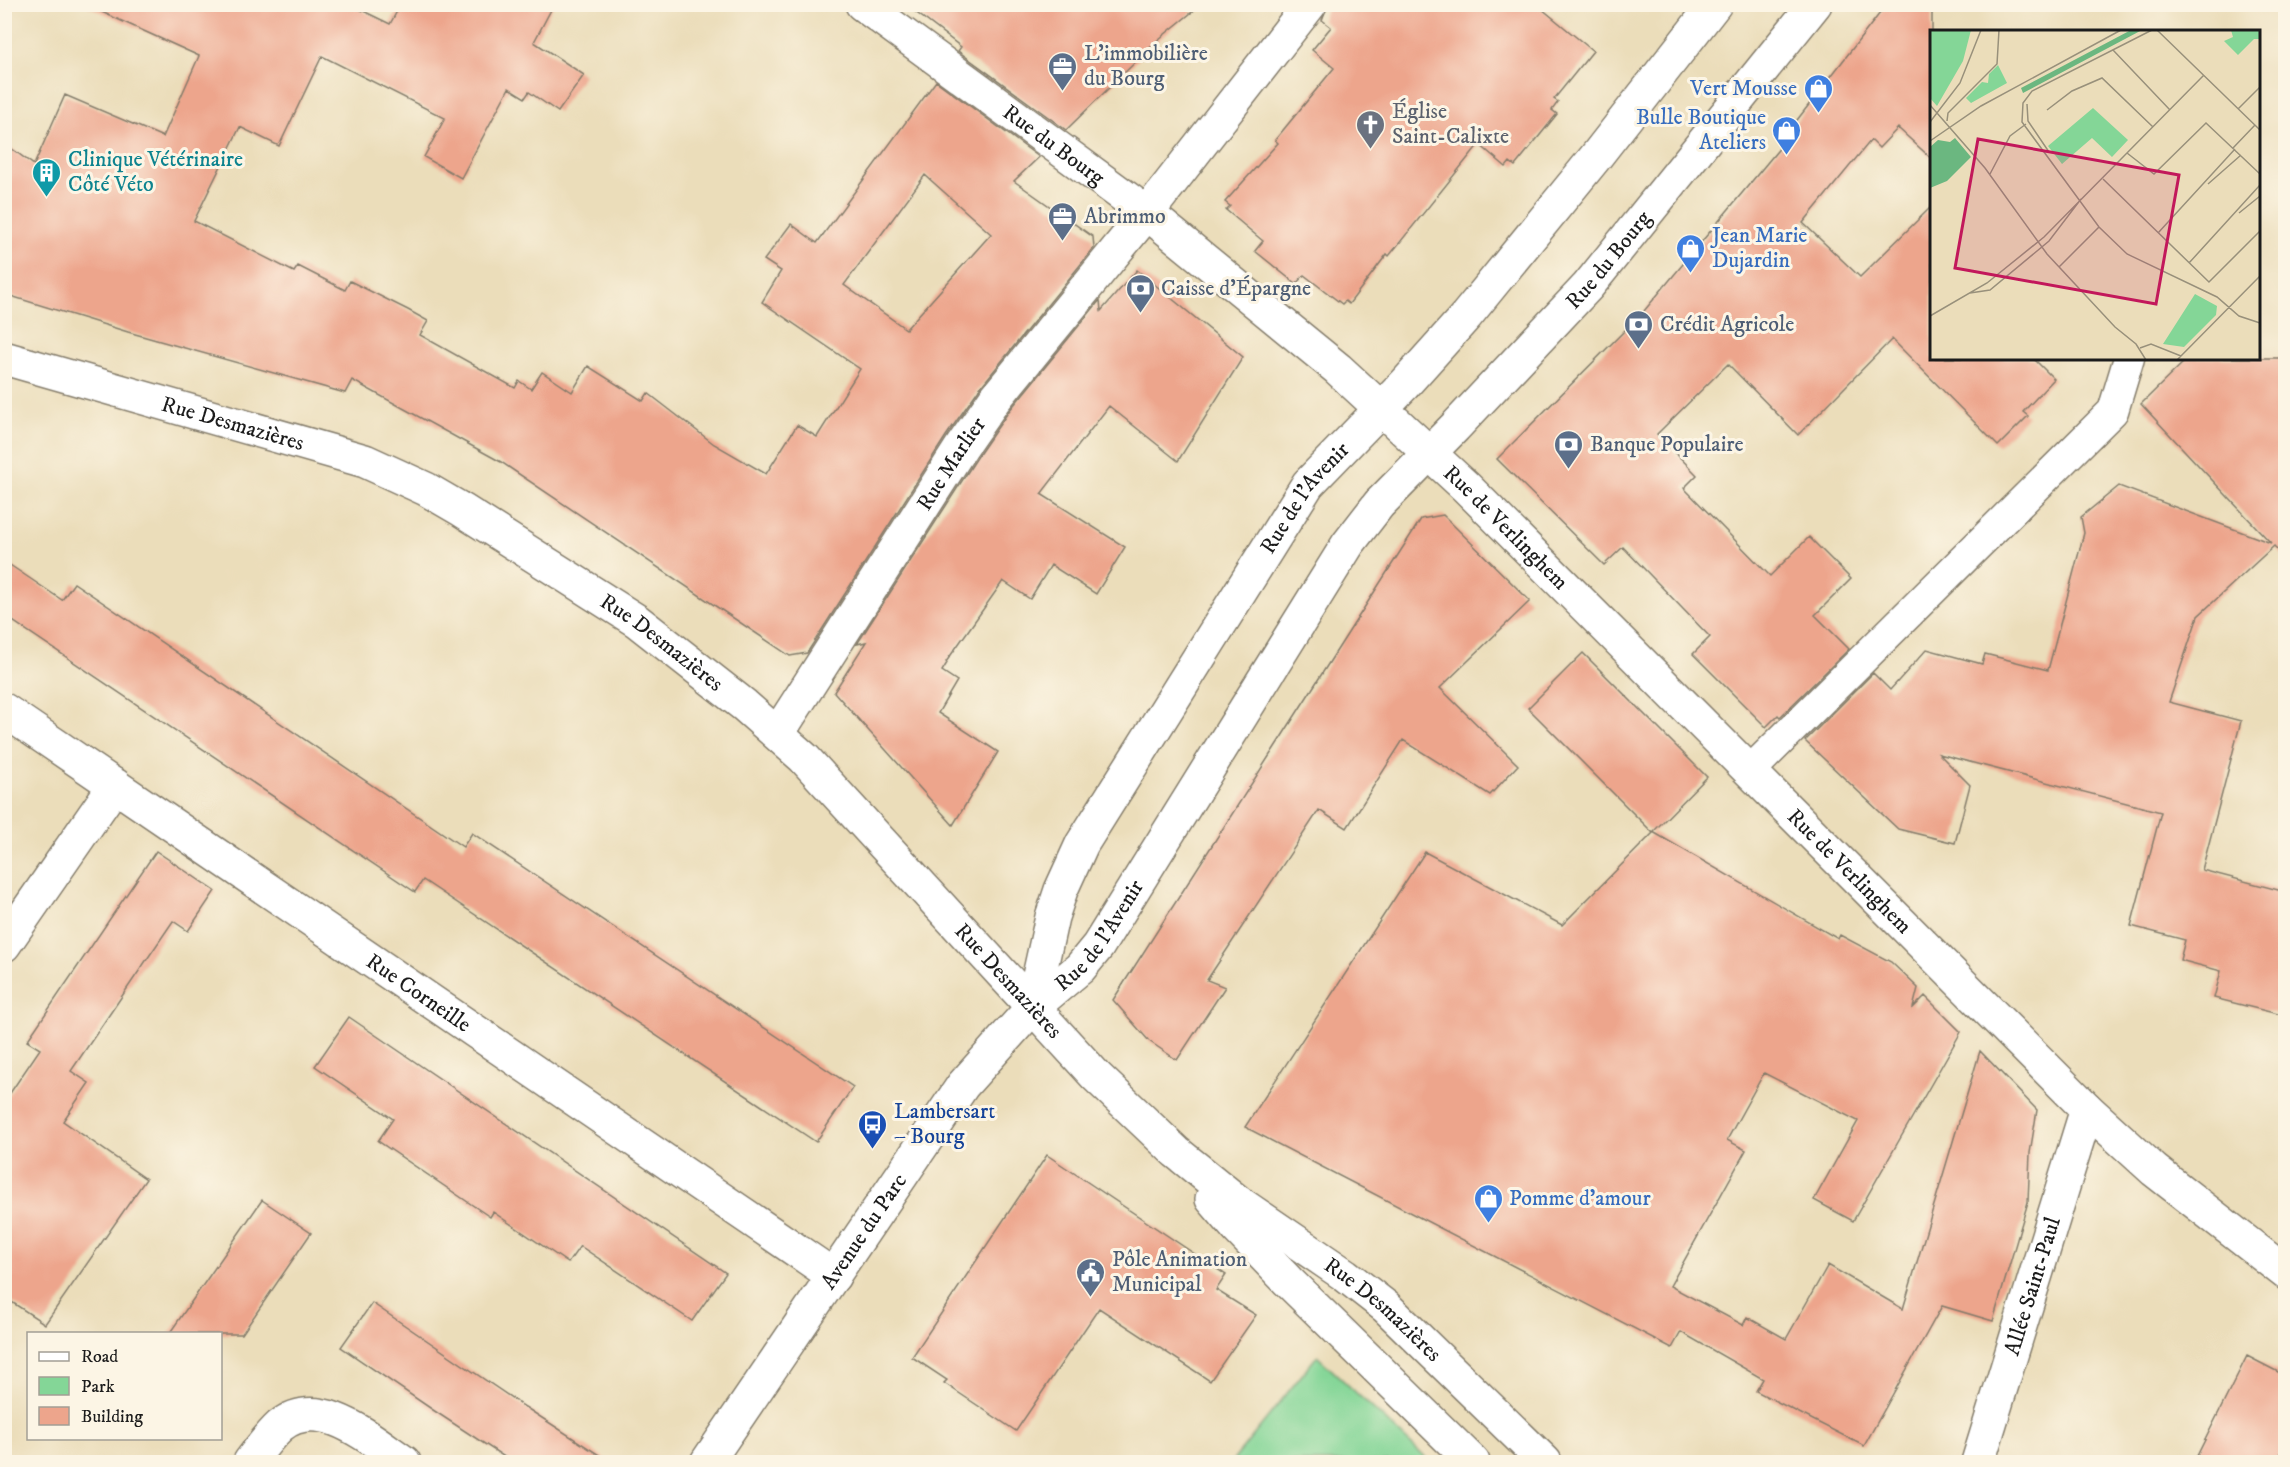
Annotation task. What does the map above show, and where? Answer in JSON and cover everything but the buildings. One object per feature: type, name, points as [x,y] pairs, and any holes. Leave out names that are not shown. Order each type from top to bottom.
[{"type":"street","name":"Rue du Bourg","points":[[862,4],[1147,213],[1306,341],[1429,453],[1600,272],[1815,4]]},
{"type":"street","name":"Rue Marlier","points":[[778,733],[993,400],[1147,213],[1310,4]]},
{"type":"street","points":[[1380,408],[1404,385],[1493,283],[1716,4]]},
{"type":"street","name":"Rue Desmazières","points":[[4,358],[313,444],[365,461],[399,476],[462,510],[637,621],[778,733],[825,780],[1096,1076],[1176,1152],[1238,1202],[1345,1275],[1379,1302],[1545,1462]]},
{"type":"street","name":"Rue de l'Avenir","points":[[1032,1008],[1052,917],[1061,890],[1082,844],[1302,492],[1323,466],[1380,408]]},
{"type":"street","name":"Rue de l'Avenir","points":[[1032,1008],[1080,968],[1098,946],[1348,544],[1379,504],[1429,453]]},
{"type":"street","name":"Rue de Verlinghem","points":[[1429,453],[1751,770],[2087,1109],[2154,1170],[2286,1273]]},
{"type":"street","name":"Rue Corneille","points":[[4,710],[834,1276]]},
{"type":"street","points":[[4,945],[115,785]]},
{"type":"street","name":"Avenue du Parc","points":[[708,1462],[963,1085],[1032,1008]]},
{"type":"street","name":"Allée Saint-Paul","points":[[1978,1462],[2087,1109]]},
{"type":"street","name":"Rue Desmazières","points":[[1176,1152],[1237,1228],[1473,1462]]},
{"type":"street","points":[[250,1462],[281,1425],[305,1414],[327,1416],[357,1430],[404,1462]]},
{"type":"lane","points":[[1751,770],[2113,411],[2128,360]]},
{"type":"green space","points":[[1317,1356],[1430,1462],[1232,1462]]},
{"type":"place","name":"L'immobilière du Bourg","points":[[1063,92]]},
{"type":"place","name":"Vert Mousse","points":[[1818,114]]},
{"type":"place","name":"Église Saint-Calixte","points":[[1371,150]]},
{"type":"place","name":"Bulle Boutique Ateliers","points":[[1787,156]]},
{"type":"place","name":"Clinique Vétérinaire Côté Véto","points":[[47,198]]},
{"type":"place","name":"Abrimmo","points":[[1063,242]]},
{"type":"place","name":"Jean Marie Dujardin","points":[[1691,274]]},
{"type":"place","name":"Caisse d'Épargne","points":[[1140,314]]},
{"type":"place","name":"Crédit Agricole","points":[[1639,350]]},
{"type":"place","name":"Banque Populaire","points":[[1569,470]]},
{"type":"place","name":"Lambersart – Bourg","points":[[873,1150]]},
{"type":"place","name":"Pomme d’amour","points":[[1488,1224]]},
{"type":"place","name":"Pôle Animation Municipal","points":[[1091,1298]]}]
